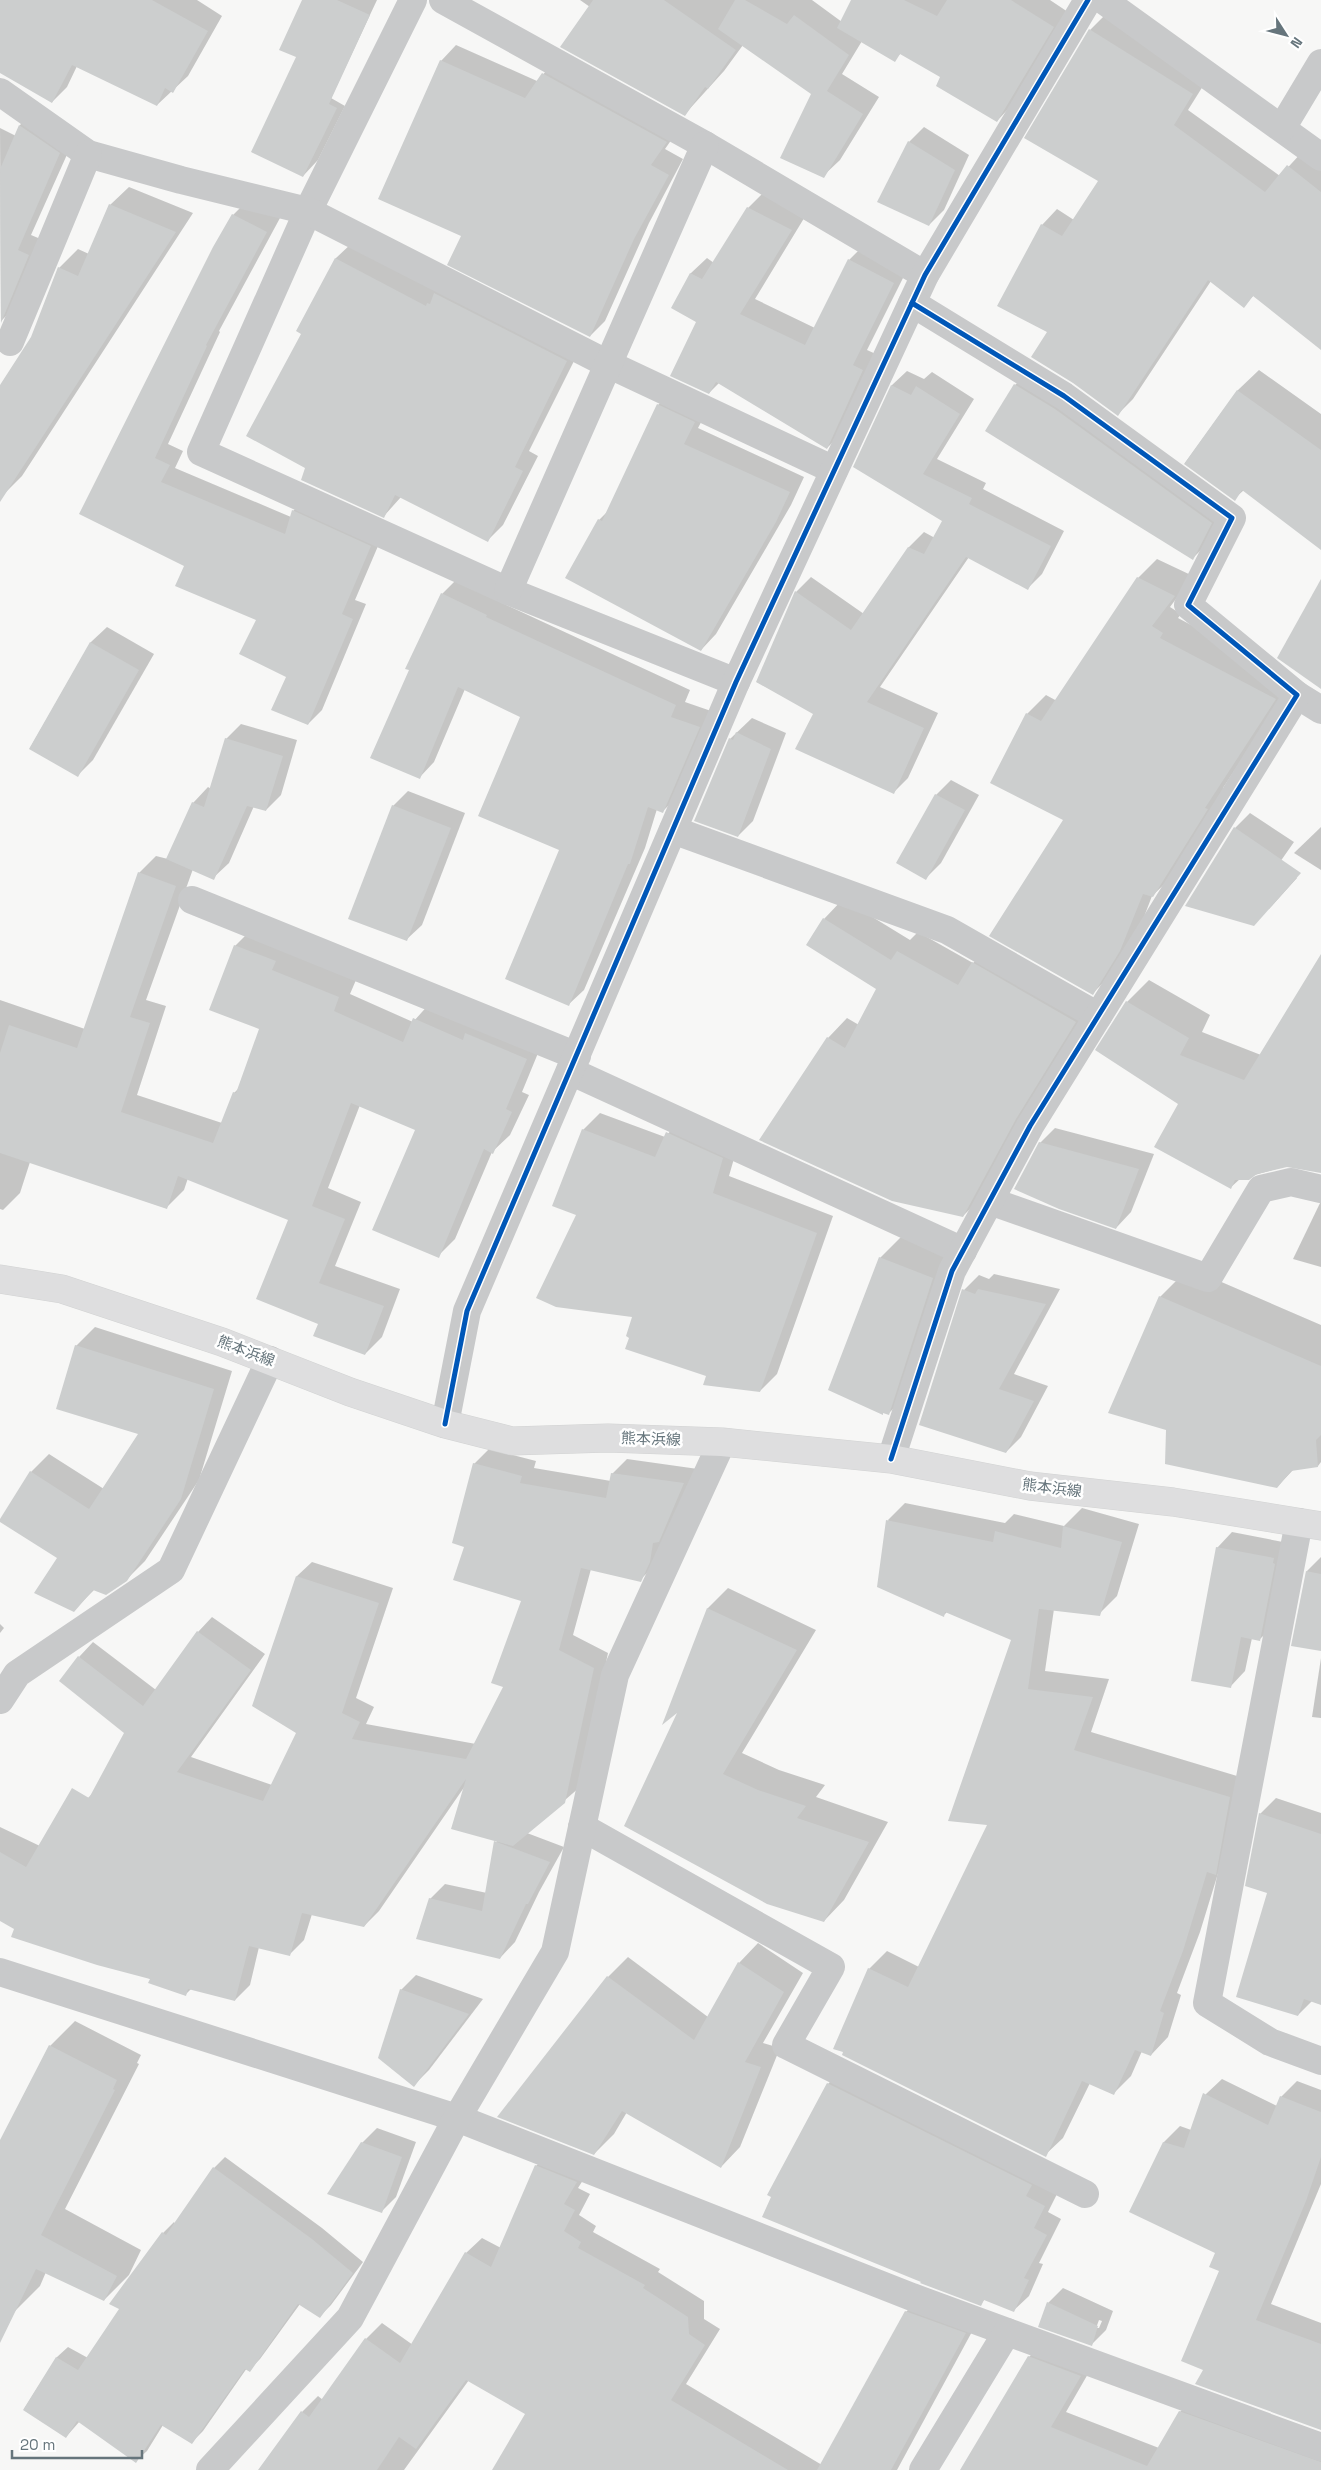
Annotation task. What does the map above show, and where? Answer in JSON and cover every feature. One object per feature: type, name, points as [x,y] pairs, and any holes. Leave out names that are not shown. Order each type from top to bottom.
[{"type":"main road","name":"熊本浜線","points":[[0,1279],[62,1289],[222,1342],[350,1392],[445,1424],[512,1440],[608,1438],[722,1442],[891,1459],[1030,1486],[1173,1502],[1310,1524]]},
{"type":"street","points":[[413,0],[308,211],[201,452],[508,591],[736,682]]},
{"type":"street","points":[[443,0],[705,145],[925,275]]},
{"type":"street","points":[[445,1424],[468,1311],[736,682],[925,275],[1088,0]]},
{"type":"street","points":[[1103,0],[1321,157]]},
{"type":"street","points":[[1282,128],[1321,63]]},
{"type":"street","points":[[0,92],[88,154],[182,180],[308,211],[608,364],[834,470]]},
{"type":"street","points":[[508,591],[705,145]]},
{"type":"street","points":[[10,342],[88,154]]},
{"type":"street","points":[[912,303],[1064,396],[1232,518],[1188,605],[1297,695],[1321,710]]},
{"type":"street","points":[[891,1459],[952,1271],[1030,1126],[1297,695]]},
{"type":"street","points":[[673,830],[947,930],[1098,1016]]},
{"type":"street","points":[[192,900],[573,1063],[963,1251]]},
{"type":"street","points":[[990,1201],[1208,1278],[1261,1189],[1291,1182],[1321,1189]]},
{"type":"street","points":[[0,1700],[17,1674],[171,1570],[270,1360]]},
{"type":"street","points":[[210,2470],[350,2318],[457,2118],[555,1952],[615,1675],[722,1442]]},
{"type":"street","points":[[1310,1524],[1207,2003],[1270,2042],[1321,2061]]},
{"type":"street","points":[[582,1827],[831,1967],[786,2045],[1085,2194]]},
{"type":"street","points":[[0,1972],[457,2118],[1007,2332],[1321,2447]]},
{"type":"street","points":[[923,2470],[1007,2332]]},
{"type":"building","points":[[0,0],[152,0],[208,31],[173,93],[165,88],[157,106],[72,65],[52,103],[0,73]]},
{"type":"building","points":[[302,0],[337,0],[370,15],[329,104],[337,108],[303,177],[251,152],[296,57],[279,50]]},
{"type":"building","points":[[593,0],[664,0],[736,50],[708,89],[705,87],[685,116],[560,47]]},
{"type":"building","points":[[735,0],[745,0],[787,24],[794,15],[849,55],[827,91],[863,114],[824,178],[780,158],[811,94],[718,29]]},
{"type":"building","points":[[851,0],[904,0],[937,16],[947,0],[1011,0],[1054,27],[997,122],[936,86],[940,77],[900,54],[895,62],[837,28]]},
{"type":"building","points":[[1089,29],[1193,94],[1174,125],[1265,192],[1287,165],[1321,192],[1321,350],[1253,296],[1244,308],[1208,280],[1118,416],[1073,383],[1031,357],[1047,332],[997,306],[1041,224],[1062,236],[1098,181],[1024,138]]},
{"type":"building","points":[[440,60],[525,98],[542,73],[667,142],[651,165],[669,175],[634,239],[590,337],[447,265],[461,236],[378,199]]},
{"type":"building","points":[[19,125],[60,153],[18,250],[29,255],[1,323],[0,169]]},
{"type":"building","points":[[908,141],[955,170],[929,226],[877,202]]},
{"type":"building","points":[[109,204],[176,232],[0,502],[0,385],[31,337],[58,267],[78,276]]},
{"type":"building","points":[[747,207],[792,230],[740,314],[805,345],[848,259],[894,283],[853,365],[863,370],[827,449],[716,382],[709,394],[670,376],[696,322],[671,308],[690,273],[702,279]]},
{"type":"building","points":[[232,214],[267,232],[206,345],[155,458],[170,465],[161,482],[285,534],[292,510],[371,546],[342,614],[353,619],[308,725],[271,710],[286,677],[239,654],[256,620],[175,586],[184,566],[79,514],[213,247]]},
{"type":"building","points":[[335,258],[426,306],[427,303],[430,304],[434,293],[567,361],[515,467],[523,471],[488,542],[395,495],[384,518],[301,480],[305,468],[246,436],[301,334],[296,331]]},
{"type":"building","points":[[1014,384],[1055,409],[1212,523],[1193,560],[985,431]]},
{"type":"building","points":[[891,385],[911,395],[916,386],[960,414],[923,474],[972,498],[969,504],[1051,546],[1028,590],[966,557],[867,702],[924,728],[894,794],[795,749],[813,714],[756,682],[795,591],[851,630],[908,547],[924,554],[942,521],[853,467]]},
{"type":"building","points":[[1237,390],[1321,450],[1321,550],[1242,490],[1235,501],[1184,464]]},
{"type":"building","points":[[657,404],[695,422],[684,444],[790,492],[776,522],[701,651],[565,578],[598,519],[602,521]]},
{"type":"building","points":[[1137,577],[1175,596],[1152,626],[1163,633],[1160,638],[1276,699],[1205,808],[1208,809],[1153,897],[1143,894],[1120,951],[1093,995],[989,936],[1063,820],[990,783],[1026,713],[1041,721]]},
{"type":"building","points":[[1321,579],[1321,689],[1277,658]]},
{"type":"building","points":[[441,593],[487,615],[486,617],[676,705],[671,717],[700,727],[663,813],[648,807],[630,864],[628,864],[569,1006],[505,979],[559,850],[478,816],[520,717],[458,687],[420,779],[370,758],[409,670],[405,669]]},
{"type":"building","points":[[90,642],[139,670],[78,777],[29,749]]},
{"type":"building","points":[[736,732],[771,749],[738,837],[694,821],[729,738],[733,740]]},
{"type":"building","points":[[225,738],[283,756],[266,811],[247,806],[214,880],[166,859],[192,802],[204,807]]},
{"type":"building","points":[[935,794],[965,810],[926,880],[896,863]]},
{"type":"building","points":[[392,805],[451,828],[407,941],[348,919]]},
{"type":"building","points":[[1234,827],[1301,873],[1254,926],[1185,906]]},
{"type":"building","points":[[138,872],[176,886],[130,1017],[150,1023],[121,1112],[213,1143],[233,1092],[236,1093],[259,1029],[209,1010],[234,945],[276,961],[272,970],[339,997],[334,1011],[403,1042],[413,1018],[463,1040],[465,1033],[527,1059],[506,1109],[512,1112],[493,1154],[484,1149],[439,1258],[372,1230],[415,1130],[351,1103],[312,1206],[345,1219],[319,1283],[384,1306],[365,1355],[313,1336],[318,1324],[256,1299],[288,1220],[178,1176],[167,1209],[0,1153],[0,1053],[9,1025],[77,1048]]},
{"type":"building","points":[[823,918],[891,960],[897,951],[958,985],[972,962],[1076,1022],[1016,1119],[963,1217],[892,1201],[759,1140],[827,1037],[845,1048],[876,989],[806,945]]},
{"type":"building","points":[[1321,954],[1321,1173],[1287,1167],[1257,1174],[1249,1180],[1235,1180],[1231,1189],[1154,1147],[1178,1104],[1095,1050],[1126,1001],[1189,1038],[1180,1055],[1244,1080]]},
{"type":"building","points":[[582,1129],[655,1157],[666,1132],[723,1158],[713,1193],[817,1233],[760,1392],[703,1385],[706,1376],[625,1349],[629,1338],[626,1336],[632,1317],[556,1307],[536,1298],[576,1215],[552,1206]]},
{"type":"building","points":[[1039,1142],[1139,1169],[1116,1229],[1059,1209],[1014,1189]]},
{"type":"building","points":[[879,1257],[933,1278],[889,1415],[883,1413],[883,1415],[828,1390]]},
{"type":"building","points":[[962,1289],[975,1294],[978,1289],[1046,1304],[999,1389],[1034,1401],[1006,1453],[919,1425]]},
{"type":"building","points":[[1159,1296],[1321,1366],[1321,1435],[1316,1440],[1318,1467],[1291,1471],[1277,1488],[1165,1464],[1166,1430],[1108,1413]]},
{"type":"building","points":[[75,1345],[214,1389],[181,1499],[127,1581],[106,1595],[93,1590],[74,1612],[34,1593],[57,1558],[0,1522],[0,1519],[30,1471],[89,1509],[138,1434],[56,1409]]},
{"type":"building","points":[[473,1463],[522,1476],[520,1483],[606,1498],[611,1473],[684,1483],[659,1542],[653,1543],[650,1562],[641,1582],[581,1568],[559,1650],[594,1668],[565,1803],[513,1846],[451,1829],[466,1779],[364,1927],[302,1913],[290,1956],[249,1946],[235,2001],[188,1989],[186,1996],[148,1983],[150,1979],[97,1965],[11,1937],[14,1929],[0,1921],[0,1852],[26,1867],[72,1788],[89,1798],[124,1733],[59,1681],[78,1656],[143,1706],[197,1631],[251,1670],[177,1772],[263,1801],[296,1733],[252,1706],[296,1576],[379,1603],[342,1713],[360,1722],[352,1739],[466,1759],[503,1687],[491,1683],[521,1601],[453,1580],[464,1547],[452,1543]]},
{"type":"building","points":[[886,1520],[993,1542],[995,1531],[1061,1548],[1063,1526],[1122,1542],[1100,1616],[1039,1609],[1028,1689],[1093,1697],[1074,1750],[1230,1797],[1216,1875],[1207,1872],[1183,1951],[1160,2011],[1164,2013],[1151,2056],[1135,2050],[1114,2095],[1082,2081],[1046,2157],[842,2055],[843,2052],[833,2049],[868,1968],[908,1987],[987,1825],[948,1821],[1011,1640],[945,1612],[944,1617],[877,1587]]},
{"type":"building","points":[[1216,1547],[1274,1558],[1273,1563],[1275,1564],[1260,1641],[1241,1637],[1231,1688],[1191,1681]]},
{"type":"building","points":[[1306,1571],[1321,1574],[1321,1651],[1291,1646]]},
{"type":"building","points":[[707,1608],[797,1650],[723,1774],[758,1790],[806,1806],[797,1818],[869,1842],[824,1922],[767,1904],[624,1826],[677,1713],[662,1725]]},
{"type":"building","points":[[1259,1813],[1321,1834],[1321,2005],[1304,1999],[1298,2016],[1236,1997],[1267,1893],[1245,1886]]},
{"type":"building","points":[[494,1841],[550,1862],[528,1904],[526,1904],[500,1959],[416,1939],[429,1898],[482,1911]]},
{"type":"building","points":[[738,1962],[784,1992],[745,2062],[761,2067],[721,2168],[622,2111],[594,2155],[497,2117],[607,1976],[694,2040]]},
{"type":"building","points":[[400,1989],[469,2014],[414,2087],[378,2058]]},
{"type":"building","points":[[49,2045],[117,2080],[113,2089],[115,2090],[41,2235],[117,2276],[104,2301],[36,2269],[0,2343],[0,2140]]},
{"type":"building","points":[[827,2083],[1032,2185],[1026,2196],[1045,2206],[1034,2228],[1047,2235],[1024,2278],[1029,2280],[1014,2312],[984,2300],[981,2306],[920,2283],[762,2217],[771,2197],[767,2195]]},
{"type":"building","points":[[1203,2093],[1268,2125],[1280,2096],[1321,2112],[1321,2157],[1306,2201],[1256,2320],[1321,2344],[1321,2430],[1195,2384],[1203,2370],[1181,2361],[1219,2271],[1209,2267],[1215,2253],[1129,2212],[1163,2142],[1184,2148]]},
{"type":"building","points":[[361,2142],[402,2157],[382,2213],[327,2194]]},
{"type":"building","points":[[535,2165],[577,2182],[564,2204],[575,2210],[564,2231],[581,2242],[578,2248],[645,2285],[643,2288],[688,2317],[689,2334],[705,2345],[671,2400],[788,2470],[492,2470],[525,2414],[466,2380],[416,2449],[399,2437],[377,2470],[258,2470],[301,2411],[309,2417],[365,2338],[400,2363],[465,2252],[491,2267]]},
{"type":"building","points":[[213,2167],[312,2239],[353,2273],[320,2318],[298,2304],[250,2372],[245,2369],[192,2444],[161,2425],[136,2463],[77,2421],[66,2438],[23,2410],[56,2357],[78,2370],[119,2309],[109,2304],[162,2232],[166,2235]]},
{"type":"building","points":[[1047,2302],[1098,2326],[1092,2346],[1038,2327]]},
{"type":"building","points":[[905,2311],[966,2333],[891,2470],[817,2470]]},
{"type":"building","points":[[1028,2356],[1081,2376],[1051,2427],[1147,2466],[1179,2411],[1321,2462],[1321,2470],[960,2470]]},
{"type":"cycle path","points":[[445,1424],[467,1311],[736,682],[925,275],[1088,0]]},
{"type":"cycle path","points":[[891,1459],[952,1271],[1030,1126],[1297,695],[1188,605],[1232,518],[1064,396],[912,303]]}]
